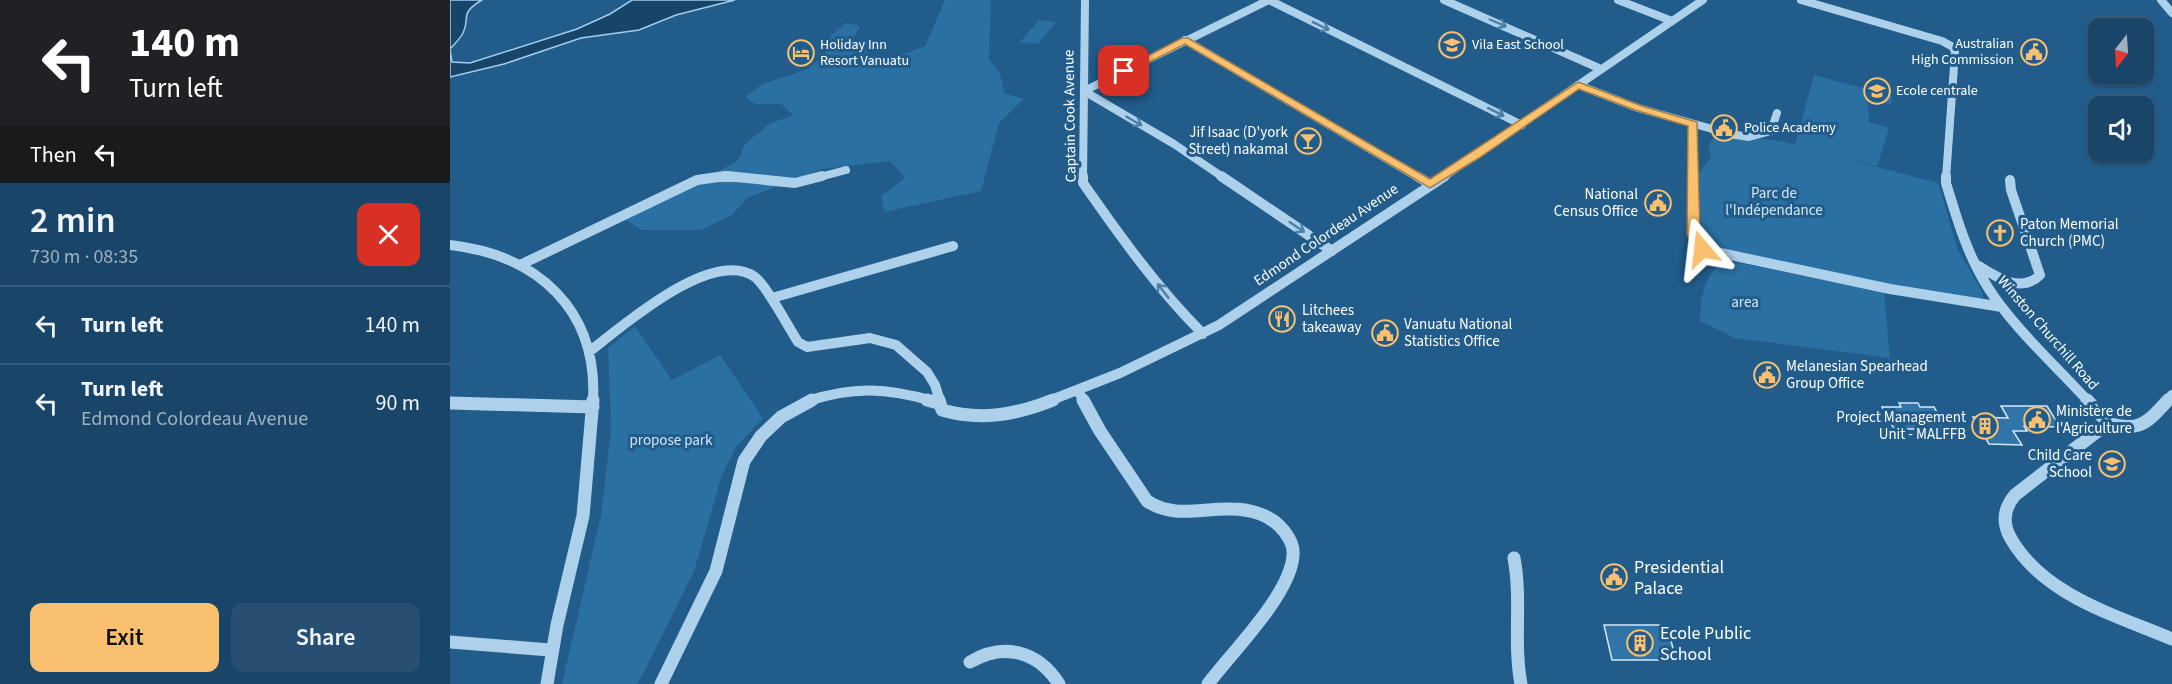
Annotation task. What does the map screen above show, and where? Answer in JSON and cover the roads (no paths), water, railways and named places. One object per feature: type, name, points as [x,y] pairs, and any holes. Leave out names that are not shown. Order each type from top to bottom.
[{"type":"street","name":"Captain Cook Avenue","points":[[1085,0],[1083,183],[1175,306],[1203,334]]},
{"type":"street","points":[[1084,91],[1269,0],[1522,125]]},
{"type":"street","points":[[1444,0],[1602,69]]},
{"type":"street","points":[[1618,0],[1672,21]]},
{"type":"street","name":"Edmond Colordeau Avenue","points":[[661,684],[716,571],[744,461],[761,436],[782,417],[809,401],[839,392],[869,389],[903,393],[938,403],[942,410],[962,416],[990,417],[1033,408],[1078,391],[1219,325],[1522,125],[1703,0]]},
{"type":"street","name":"Winston Churchill Road","points":[[1801,0],[1942,41],[1953,47],[1955,52],[1946,183],[1956,222],[1974,263],[2002,307],[2108,423]]},
{"type":"street","points":[[2161,0],[2172,13]]},
{"type":"street","points":[[1185,40],[1430,184]]},
{"type":"street","points":[[1578,85],[1638,108],[1749,137],[1771,131],[1777,113]]},
{"type":"street","points":[[1084,91],[1174,144],[1332,250]]},
{"type":"street","points":[[1693,124],[1694,235],[1702,249],[1890,289],[2002,307]]},
{"type":"street","points":[[520,265],[697,180],[726,176],[795,183],[846,170]]},
{"type":"street","points":[[1974,263],[1996,277],[2013,283],[2031,283],[2040,275],[2011,190],[2010,180]]},
{"type":"street","points":[[450,245],[486,251],[520,265],[561,297],[571,308],[582,327],[590,351],[593,407],[582,526],[550,650],[547,684]]},
{"type":"street","points":[[772,298],[953,246]]},
{"type":"street","points":[[590,351],[623,326],[702,277],[718,271],[734,269],[748,272],[757,278],[772,298],[798,342],[807,347],[870,338],[896,345],[927,372],[935,385],[938,403]]},
{"type":"street","points":[[1078,391],[1100,431],[1147,501],[1155,508],[1173,514],[1216,509],[1252,511],[1269,517],[1290,537],[1294,557],[1282,589],[1208,684]]},
{"type":"street","points":[[2172,395],[2150,419],[2138,428],[2125,429],[2108,423],[2010,501],[2004,514],[2005,523],[2017,551],[2051,582],[2069,593],[2172,639]]},
{"type":"street","points":[[450,403],[593,407]]},
{"type":"street","points":[[1514,558],[1519,603],[1518,668],[1521,684]]},
{"type":"street","points":[[450,642],[550,650]]},
{"type":"street","points":[[970,662],[992,652],[1005,650],[1022,653],[1039,661],[1054,673],[1059,684]]},
{"type":"place","name":"Vila East School","points":[[1452,45]]},
{"type":"place","name":"Australian High Commission","points":[[2034,52]]},
{"type":"place","name":"Holiday Inn Resort Vanuatu","points":[[801,53]]},
{"type":"place","name":"Ecole centrale","points":[[1877,91]]},
{"type":"place","name":"Police Academy","points":[[1724,128]]},
{"type":"place","name":"Jif Isaac (D'york Street) nakamal","points":[[1308,141]]},
{"type":"place","name":"National Census Office","points":[[1658,203]]},
{"type":"place","name":"Paton Memorial Church (PMC)","points":[[2000,233]]},
{"type":"place","name":"Litchees takeaway","points":[[1282,319]]},
{"type":"place","name":"Vanuatu National Statistics Office","points":[[1385,333]]},
{"type":"place","name":"Melanesian Spearhead Group Office","points":[[1767,375]]},
{"type":"place","name":"Ministère de l'Agriculture","points":[[2037,420]]},
{"type":"place","name":"Project Management Unit - MALFFB","points":[[1985,426]]},
{"type":"place","name":"Child Care School","points":[[2112,464]]},
{"type":"place","name":"Presidential Palace","points":[[1614,577]]},
{"type":"place","name":"Ecole Public School","points":[[1640,643]]},
{"type":"park label","name":"Parc de l'Indépendance","points":[[1774,202]]},
{"type":"park label","name":"area","points":[[1745,302]]},
{"type":"park label","name":"propose park","points":[[671,440]]}]
